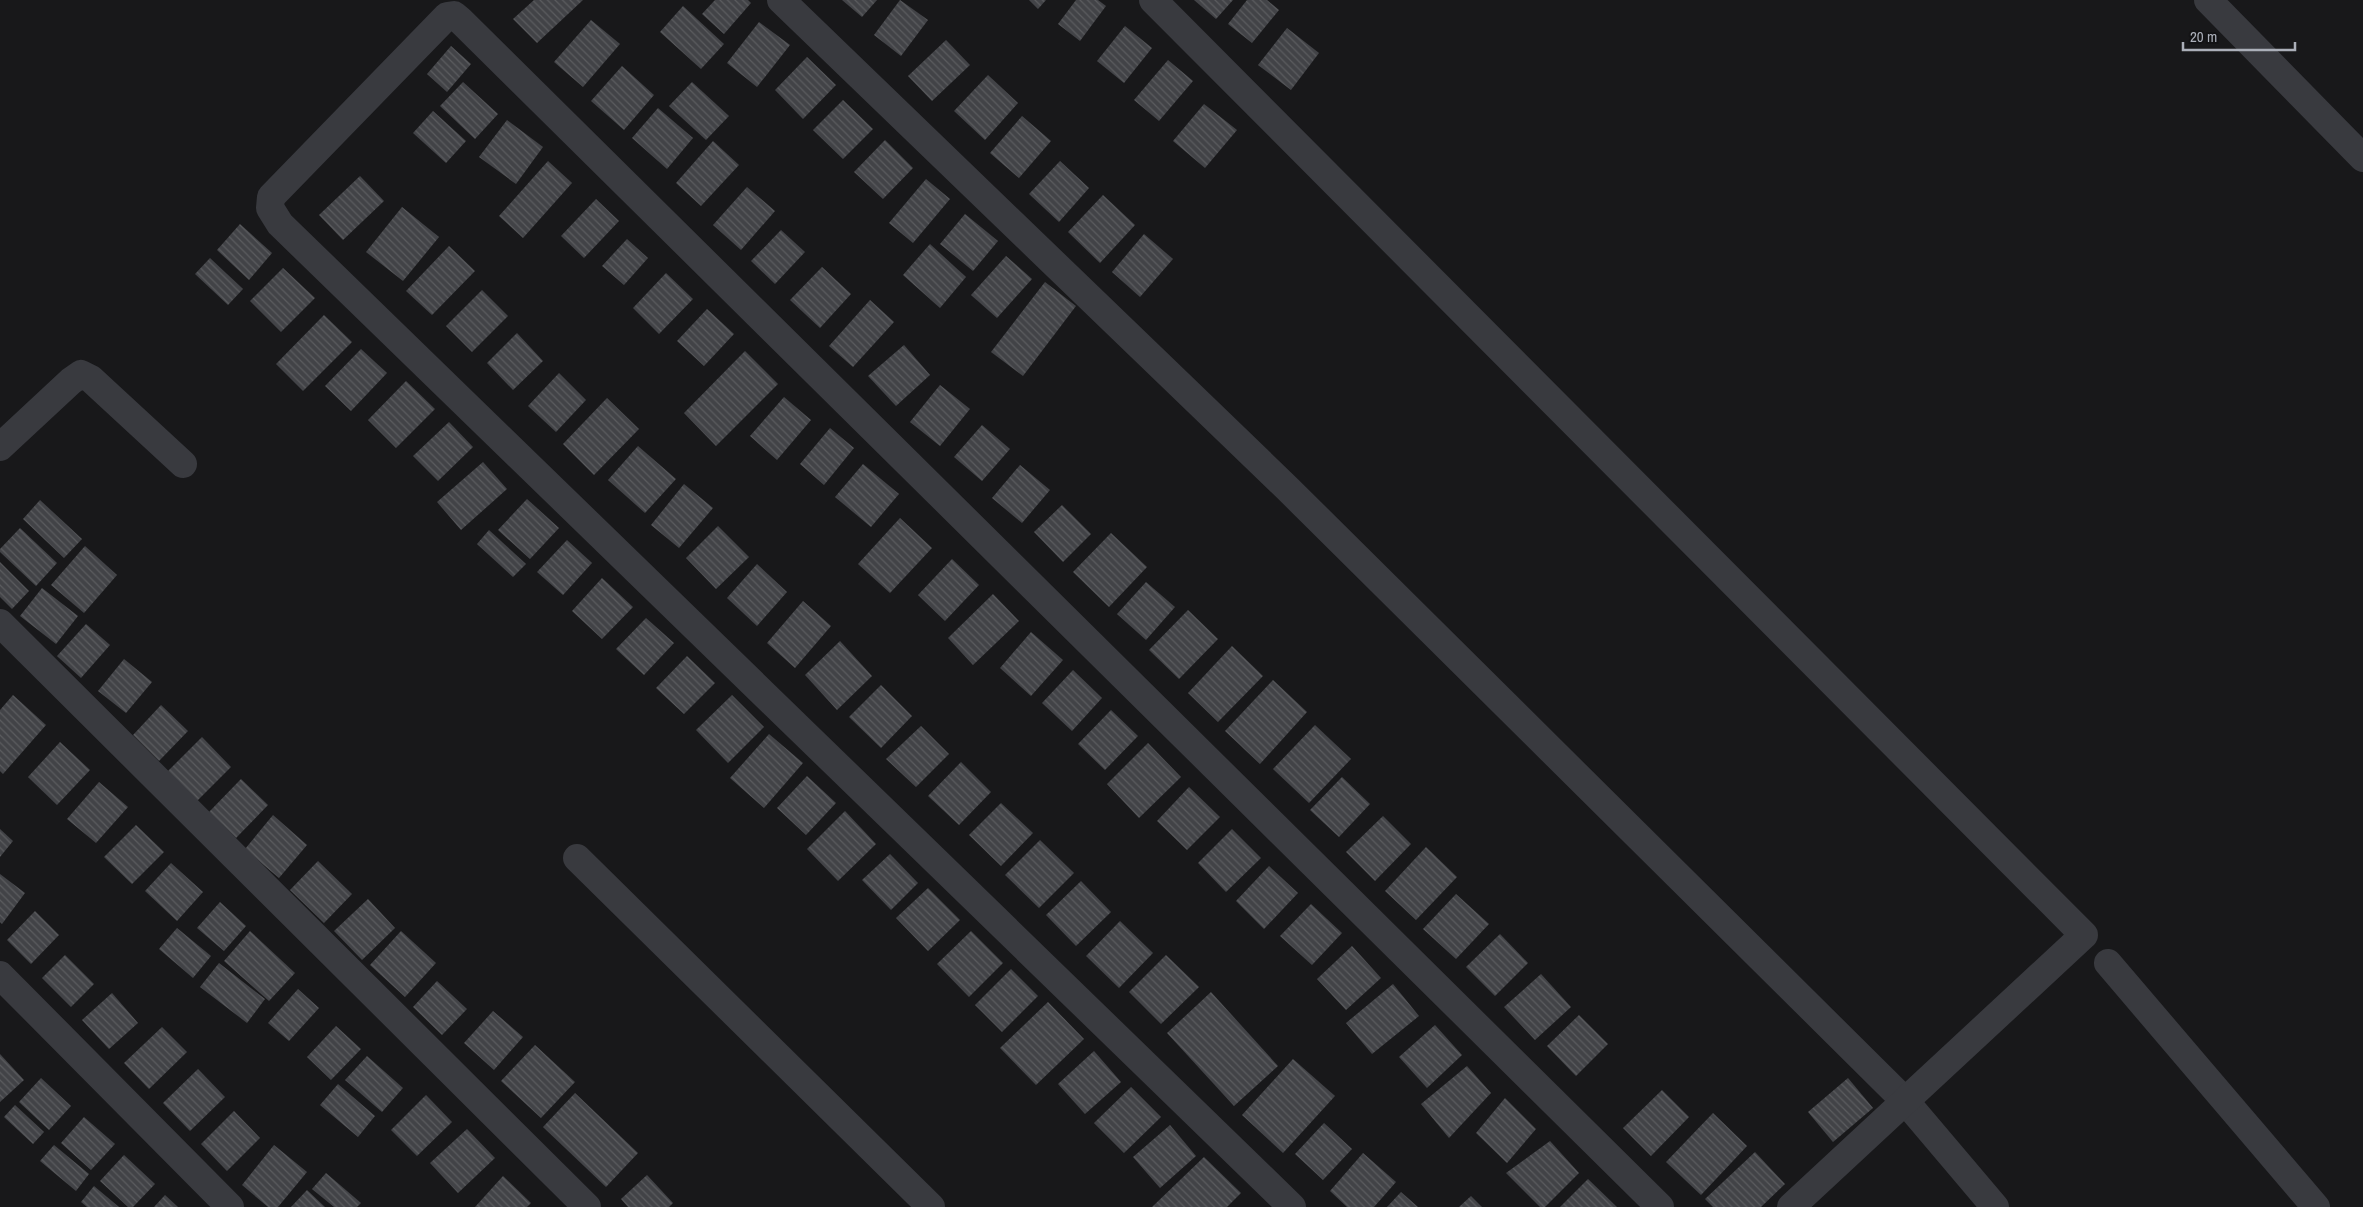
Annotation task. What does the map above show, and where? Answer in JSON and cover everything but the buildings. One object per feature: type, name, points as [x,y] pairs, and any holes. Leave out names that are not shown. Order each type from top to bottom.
[{"type":"street","points":[[781,0],[1288,490],[1906,1102],[1995,1207]]},
{"type":"street","points":[[1153,0],[2084,935],[1791,1207]]},
{"type":"street","points":[[2208,0],[2363,158]]},
{"type":"street","points":[[1292,1207],[280,224],[270,208],[271,197],[447,16],[454,16],[460,20],[1660,1207]]},
{"type":"street","points":[[0,447],[81,374],[91,379],[183,464]]},
{"type":"street","points":[[0,623],[587,1207]]},
{"type":"street","points":[[577,858],[931,1207]]},
{"type":"street","points":[[2108,963],[2316,1207]]},
{"type":"street","points":[[0,975],[230,1207]]}]
